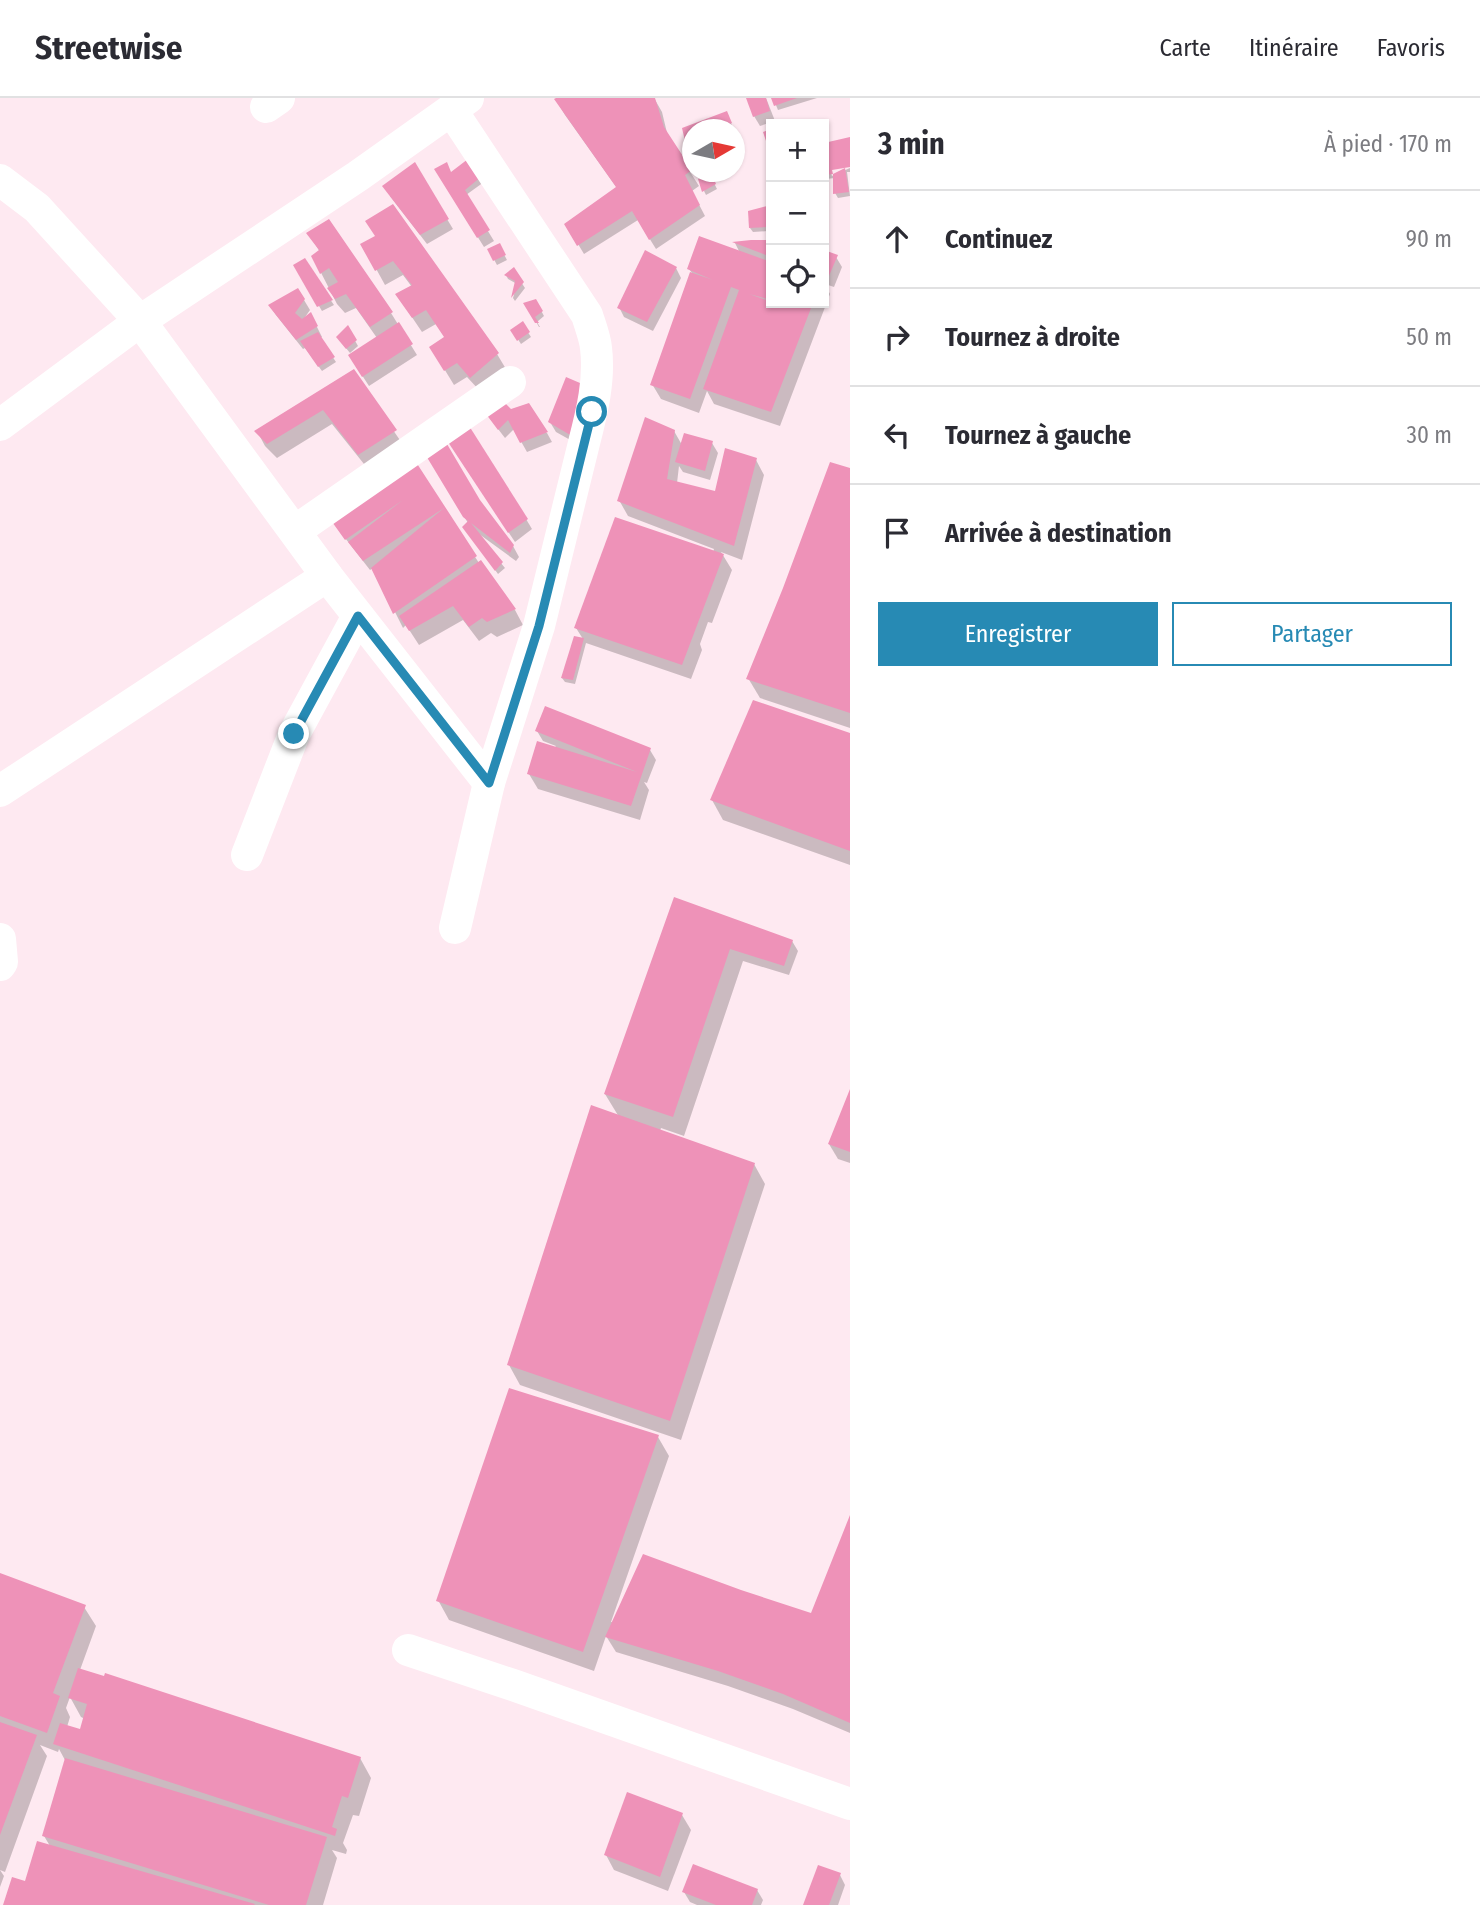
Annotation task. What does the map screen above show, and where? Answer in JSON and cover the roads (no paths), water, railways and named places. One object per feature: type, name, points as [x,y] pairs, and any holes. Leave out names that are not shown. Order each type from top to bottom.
[{"type":"street","points":[[0,425],[140,321],[346,184],[460,104],[587,315],[596,347],[596,379],[592,412],[539,626],[489,783],[455,928]]},
{"type":"street","points":[[0,180],[37,208],[140,321],[327,576],[489,783]]},
{"type":"street","points":[[295,531],[510,382]]},
{"type":"street","points":[[0,791],[327,576]]},
{"type":"street","points":[[247,855],[294,734],[358,616]]},
{"type":"street","points":[[0,939],[0,965]]},
{"type":"street","points":[[408,1650],[850,1804]]}]
